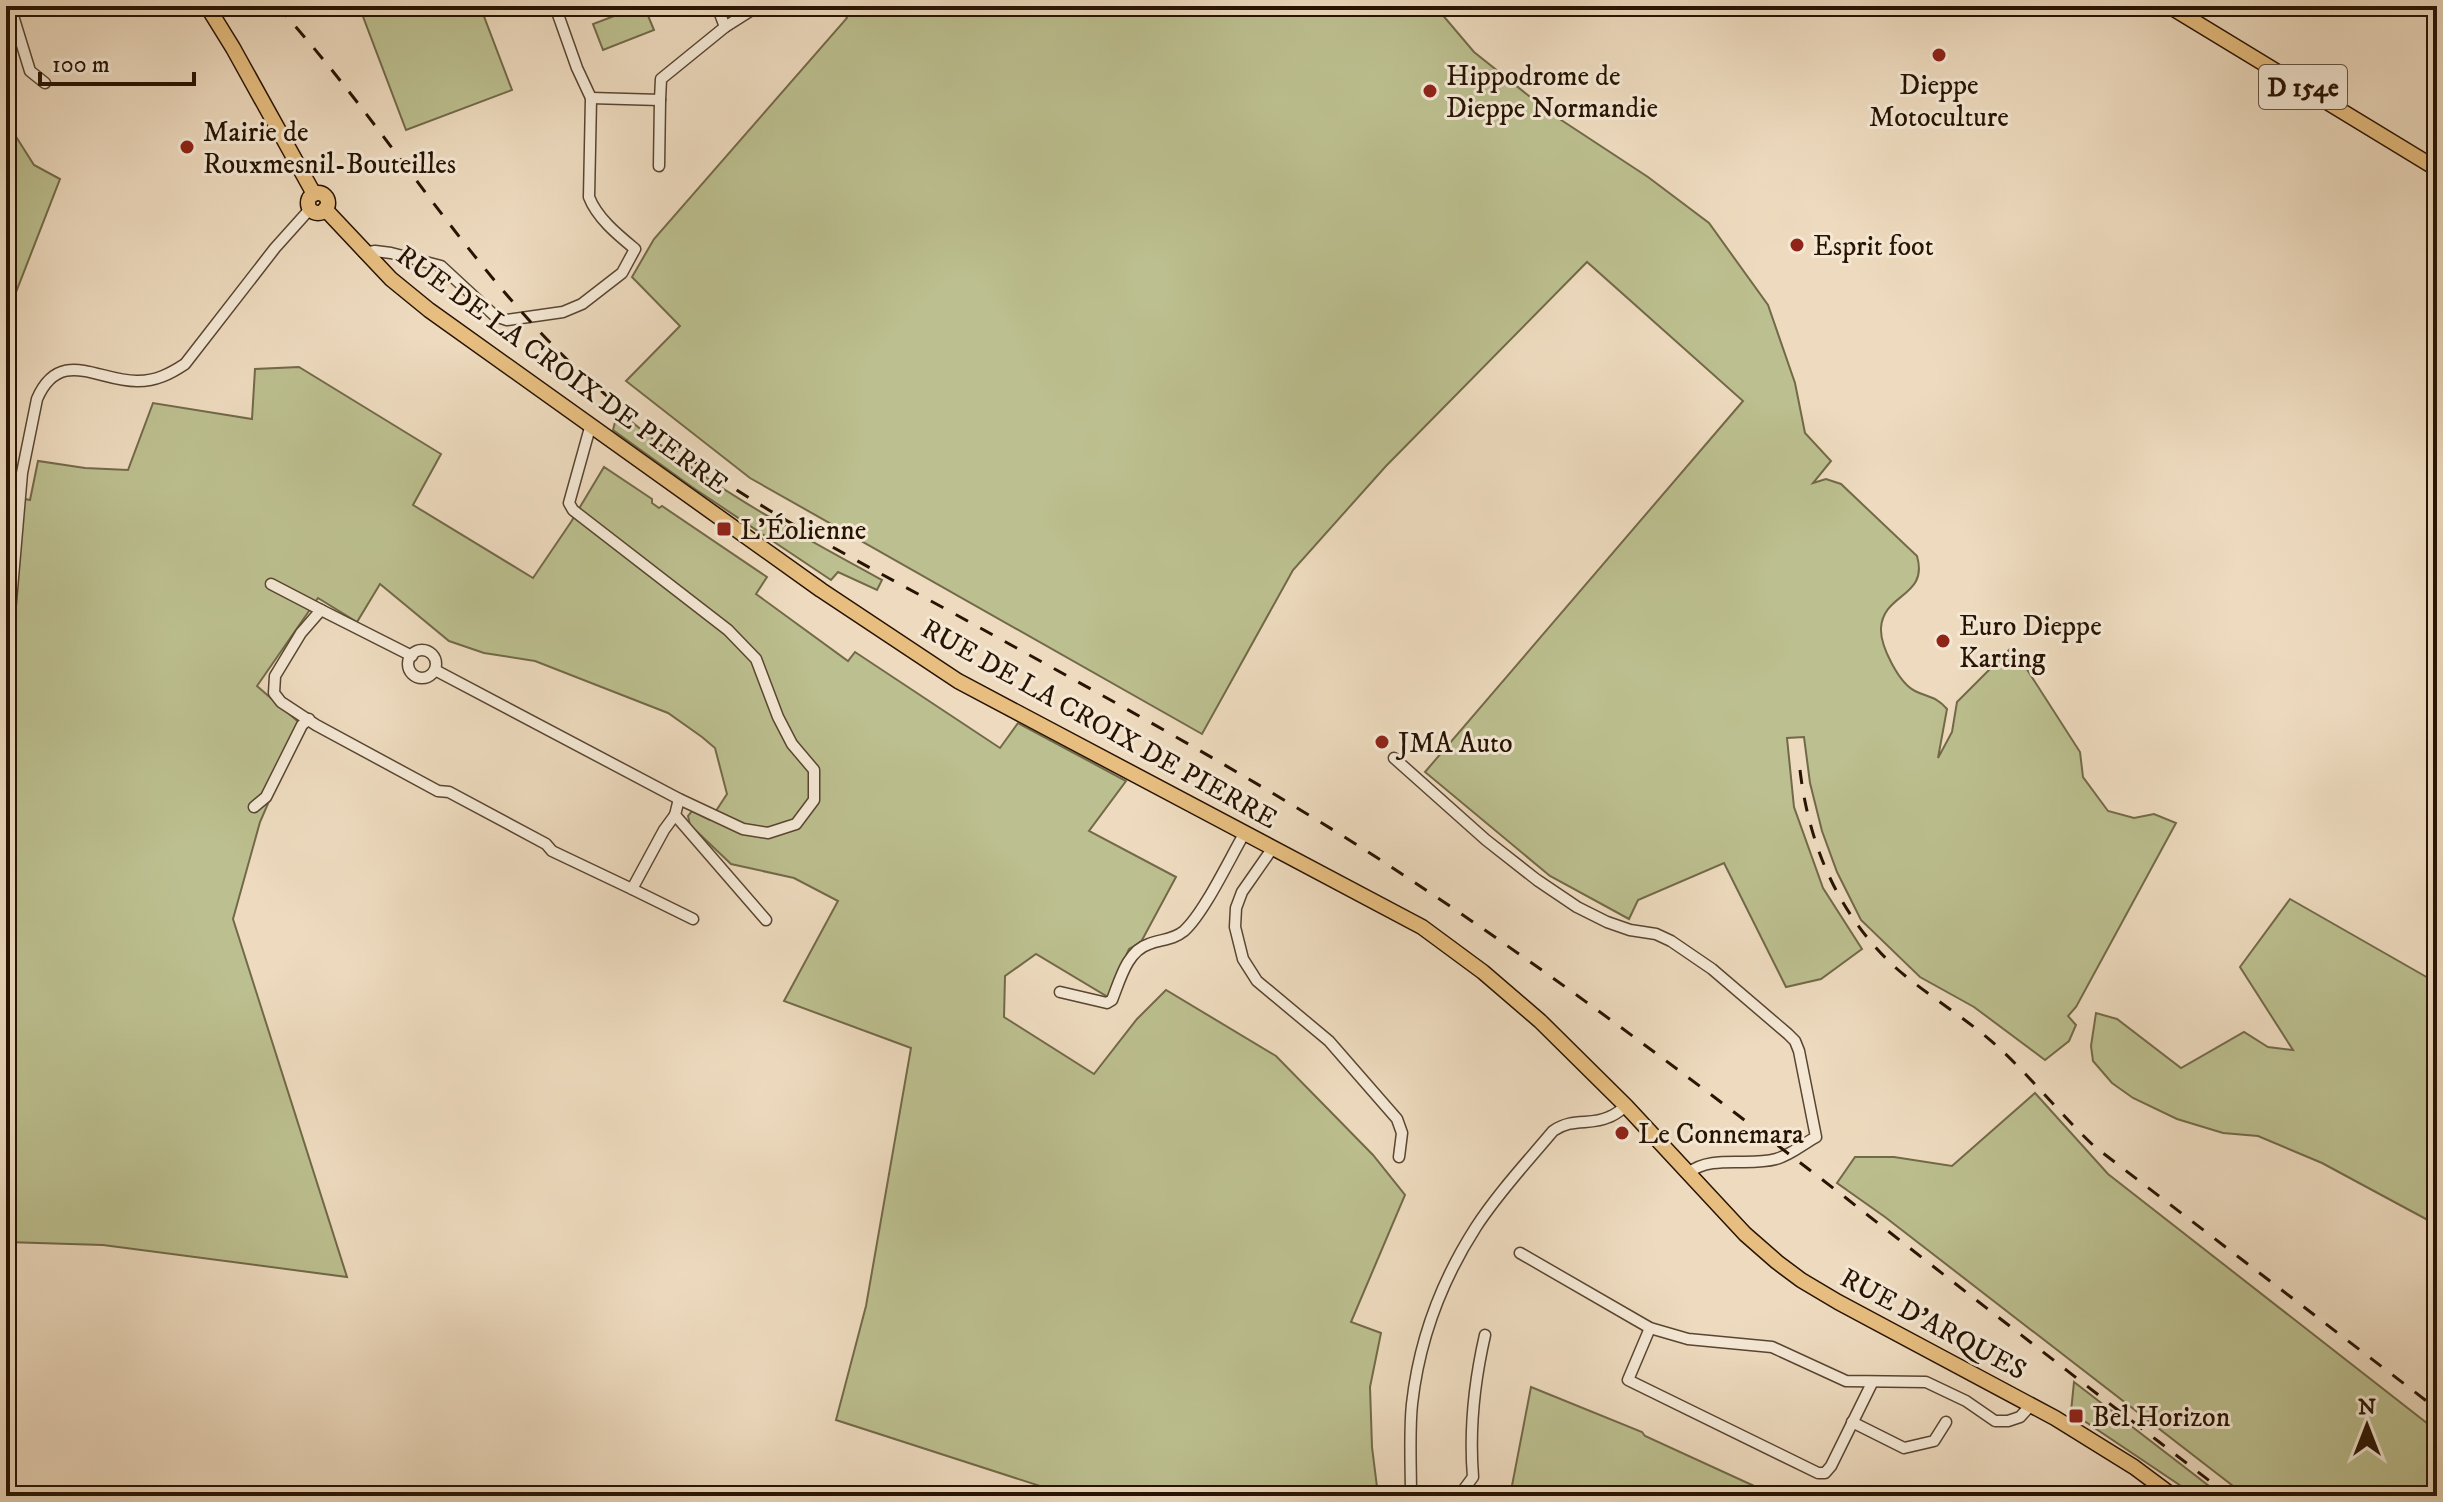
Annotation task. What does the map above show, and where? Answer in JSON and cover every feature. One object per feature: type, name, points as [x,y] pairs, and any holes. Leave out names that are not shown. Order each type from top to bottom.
[{"type":"main road","name":"RUE DE LA CROIX DE PIERRE","points":[[207,6],[314,194],[326,197],[328,203],[318,209],[391,279],[429,310],[821,590],[958,681],[1422,927],[1483,972],[1540,1021],[1688,1173]]},
{"type":"main road","name":"D 154e","points":[[2169,6],[2437,169]]},
{"type":"main road","name":"RUE D'ARQUES","points":[[1688,1173],[1745,1234],[1801,1280],[2031,1405],[2134,1467],[2173,1496]]},
{"type":"street","points":[[10,6],[30,71],[45,83]]},
{"type":"street","points":[[364,253],[391,253],[441,266],[495,316],[507,320],[563,312],[582,304],[622,273],[635,249],[593,207],[589,197],[591,98],[555,6]]},
{"type":"street","points":[[717,6],[725,27]]},
{"type":"street","points":[[659,166],[661,79],[725,27],[758,6]]},
{"type":"street","points":[[591,98],[660,100]]},
{"type":"street","points":[[6,659],[22,473],[41,390],[66,370],[90,371],[134,381],[170,375],[185,364],[265,260],[318,209]]},
{"type":"street","points":[[435,670],[679,799],[743,829],[768,833],[796,824],[814,800],[814,770],[792,744],[756,659],[728,630],[573,510],[569,503],[591,424]]},
{"type":"street","points":[[271,584],[412,656]]},
{"type":"street","points":[[321,610],[301,633],[273,681],[274,693],[281,702],[316,725],[438,791],[449,792],[546,844],[552,851],[693,919]]},
{"type":"street","points":[[419,651],[428,652],[435,659],[435,670],[426,678],[416,677],[409,669],[412,656],[419,651]]},
{"type":"street","points":[[254,807],[266,797],[302,725],[309,719]]},
{"type":"street","points":[[1394,758],[1486,840],[1537,880],[1577,907],[1607,922],[1656,934],[1671,941],[1712,969],[1795,1041],[1816,1137],[1774,1160],[1705,1164],[1688,1173]]},
{"type":"street","points":[[632,889],[675,815],[679,799]]},
{"type":"street","points":[[675,815],[766,920]]},
{"type":"street","points":[[1060,992],[1107,1003],[1112,1000],[1135,952],[1147,944],[1174,938],[1194,920],[1244,834]]},
{"type":"street","points":[[1272,849],[1242,892],[1236,908],[1235,927],[1243,959],[1257,981],[1329,1041],[1397,1119],[1402,1133],[1399,1157]]},
{"type":"street","points":[[1411,1496],[1411,1407],[1419,1357],[1436,1302],[1461,1253],[1477,1225],[1553,1131],[1572,1121],[1607,1119],[1626,1106]]},
{"type":"street","points":[[1520,1253],[1650,1328],[1688,1339],[1772,1347],[1846,1381],[1926,1382],[1966,1401],[1995,1421],[2020,1417],[2031,1405]]},
{"type":"street","points":[[1650,1328],[1628,1380],[1818,1473],[1825,1473],[1831,1466],[1872,1383]]},
{"type":"street","points":[[1459,1496],[1473,1477],[1470,1442],[1472,1406],[1485,1335]]},
{"type":"street","points":[[1852,1422],[1904,1448],[1934,1441],[1946,1422]]},
{"type":"green space","points":[[359,6],[480,6],[512,90],[406,130]]},
{"type":"green space","points":[[644,6],[654,30],[603,50],[593,24]]},
{"type":"green space","points":[[840,6],[1435,6],[1474,52],[1549,112],[1648,177],[1709,223],[1768,305],[1795,383],[1805,433],[1831,461],[1813,483],[1826,479],[1841,484],[1917,556],[1917,580],[1889,608],[1881,628],[1887,654],[1903,680],[1915,691],[1936,699],[1947,709],[1938,758],[1952,732],[1957,702],[2011,648],[2080,752],[2083,777],[2108,811],[2134,818],[2154,814],[2176,823],[2076,1007],[2068,1016],[2076,1025],[2069,1041],[2045,1060],[1974,1007],[1920,977],[1861,920],[1837,872],[1822,831],[1810,783],[1804,737],[1787,738],[1794,807],[1823,888],[1862,949],[1821,979],[1786,987],[1724,863],[1638,900],[1629,919],[1550,876],[1425,772],[1743,401],[1587,262],[1386,466],[1293,570],[1202,734],[750,478],[626,381],[680,326],[632,277],[654,239],[847,18]]},
{"type":"green space","points":[[6,125],[34,165],[60,179],[6,318]]},
{"type":"green space","points":[[299,367],[441,454],[413,505],[533,578],[604,467],[652,499],[652,503],[659,508],[662,506],[767,577],[756,594],[848,661],[855,652],[1000,748],[1018,723],[1126,781],[1089,831],[1176,877],[1141,942],[1129,949],[1108,997],[1036,954],[1005,976],[1004,1017],[1094,1074],[1137,1019],[1166,990],[1276,1056],[1373,1155],[1405,1195],[1351,1322],[1381,1333],[1370,1387],[1372,1447],[1378,1495],[1071,1496],[836,1420],[866,1306],[911,1048],[784,1001],[838,901],[794,878],[731,864],[690,825],[688,816],[692,811],[710,820],[727,794],[715,748],[668,713],[535,661],[484,653],[449,641],[380,584],[357,622],[318,598],[257,686],[302,725],[260,822],[233,919],[347,1277],[103,1245],[6,1242],[6,495],[30,500],[38,461],[128,470],[153,403],[252,419],[255,369]]},
{"type":"green space","points":[[618,410],[712,481],[779,523],[882,580],[877,590],[838,572],[831,580],[692,487],[613,430]]},
{"type":"green space","points":[[2290,899],[2437,983],[2437,1225],[2322,1163],[2258,1136],[2223,1133],[2177,1119],[2133,1098],[2112,1083],[2093,1061],[2091,1046],[2096,1013],[2117,1019],[2181,1068],[2244,1032],[2268,1047],[2293,1050],[2240,967]]},
{"type":"green space","points":[[2035,1093],[2108,1174],[2437,1431],[2437,1496],[2246,1496],[1837,1183],[1855,1157],[1894,1157],[1952,1166]]},
{"type":"green space","points":[[2074,1382],[2222,1496],[2196,1496],[2071,1412]]},
{"type":"green space","points":[[1531,1387],[1642,1432],[1776,1496],[1510,1496]]},
{"type":"railway","points":[[277,6],[319,54],[516,305],[559,352],[647,428],[774,513],[1211,757],[1425,889],[1608,1018],[1727,1107],[2229,1496]]},
{"type":"railway","points":[[1800,770],[1811,826],[1830,878],[1858,926],[1876,948],[1896,968],[1997,1046],[2095,1147],[2437,1409]]},
{"type":"place","name":"Dieppe Motoculture","points":[[1939,55]]},
{"type":"place","name":"Hippodrome de Dieppe Normandie","points":[[1430,91]]},
{"type":"place","name":"Mairie de Rouxmesnil-Bouteilles","points":[[187,147]]},
{"type":"place","name":"Esprit foot","points":[[1797,245]]},
{"type":"place","name":"L'Éolienne","points":[[724,529]]},
{"type":"place","name":"Euro Dieppe Karting","points":[[1943,641]]},
{"type":"place","name":"JMA Auto","points":[[1382,742]]},
{"type":"place","name":"Le Connemara","points":[[1622,1133]]},
{"type":"place","name":"Bel Horizon","points":[[2076,1416]]}]
